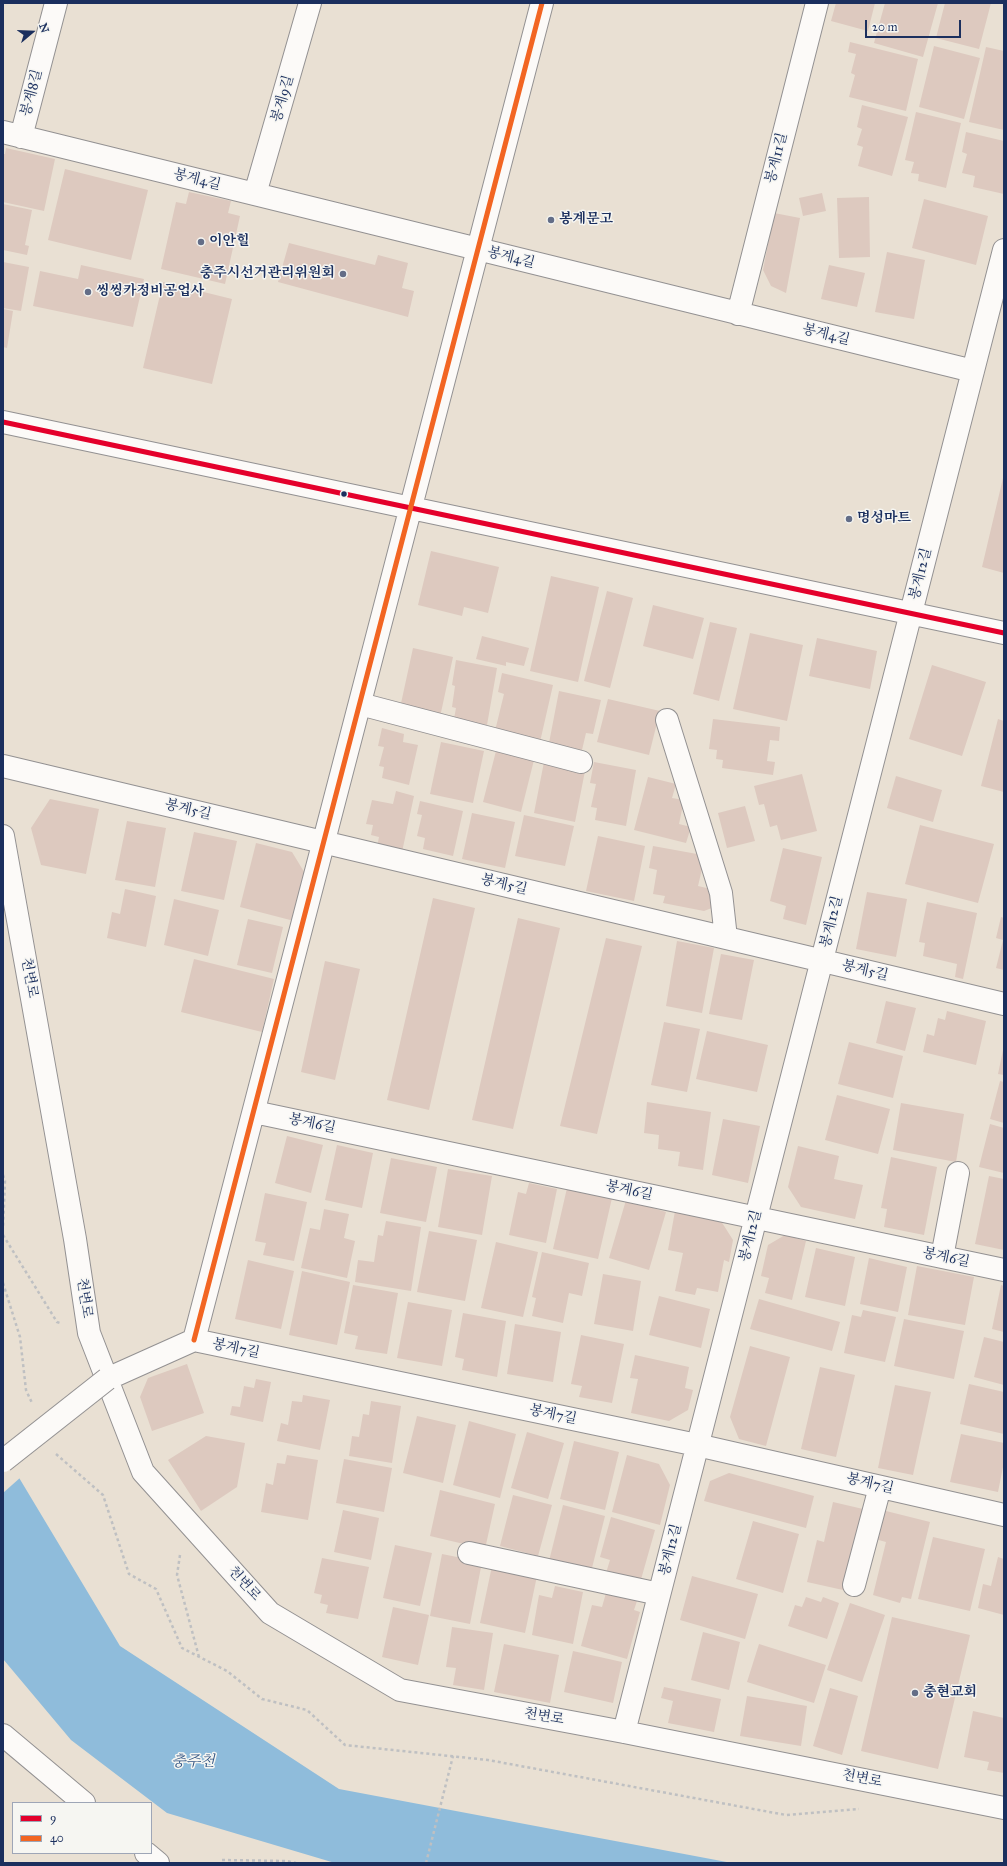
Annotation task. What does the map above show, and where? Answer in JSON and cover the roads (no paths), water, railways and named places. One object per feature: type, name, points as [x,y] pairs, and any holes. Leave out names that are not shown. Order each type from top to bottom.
[{"type":"street","name":"봉계8길","points":[[12,135],[56,3]]},
{"type":"street","name":"봉계9길","points":[[255,194],[310,3]]},
{"type":"street","points":[[194,1340],[412,508],[542,3]]},
{"type":"street","name":"봉계11길","points":[[738,314],[817,3]]},
{"type":"street","name":"봉계4길","points":[[12,135],[973,372]]},
{"type":"street","name":"봉계12길","points":[[624,1732],[1004,250]]},
{"type":"street","points":[[3,422],[1004,633]]},
{"type":"street","points":[[360,704],[581,762]]},
{"type":"street","points":[[667,720],[722,893],[726,938]]},
{"type":"street","name":"봉계5길","points":[[3,766],[1004,1004]]},
{"type":"street","name":"천변로","points":[[3,836],[76,1238],[89,1333],[143,1472],[270,1613],[400,1690],[624,1732],[1004,1808]]},
{"type":"street","name":"봉계6길","points":[[254,1112],[1004,1270]]},
{"type":"street","points":[[942,1257],[958,1173]]},
{"type":"street","name":"봉계7길","points":[[3,1461],[108,1379],[194,1340],[698,1445],[1004,1515]]},
{"type":"street","points":[[854,1585],[880,1487]]},
{"type":"street","name":"봉계12길","points":[[469,1553],[659,1594]]},
{"type":"street","points":[[3,1737],[83,1802]]},
{"type":"street","points":[[147,1854],[158,1863]]},
{"type":"water","name":"충주천","points":[[3,1451],[120,1646],[339,1789],[732,1863],[335,1863],[167,1813],[71,1740],[3,1659]]},
{"type":"place","name":"봉계문고","points":[[551,220]]},
{"type":"place","name":"이안힐","points":[[201,242]]},
{"type":"place","name":"충주시선거관리위원회","points":[[343,274]]},
{"type":"place","name":"씽씽카정비공업사","points":[[88,292]]},
{"type":"place","name":"명성마트","points":[[849,519]]},
{"type":"place","name":"충현교회","points":[[915,1693]]}]
